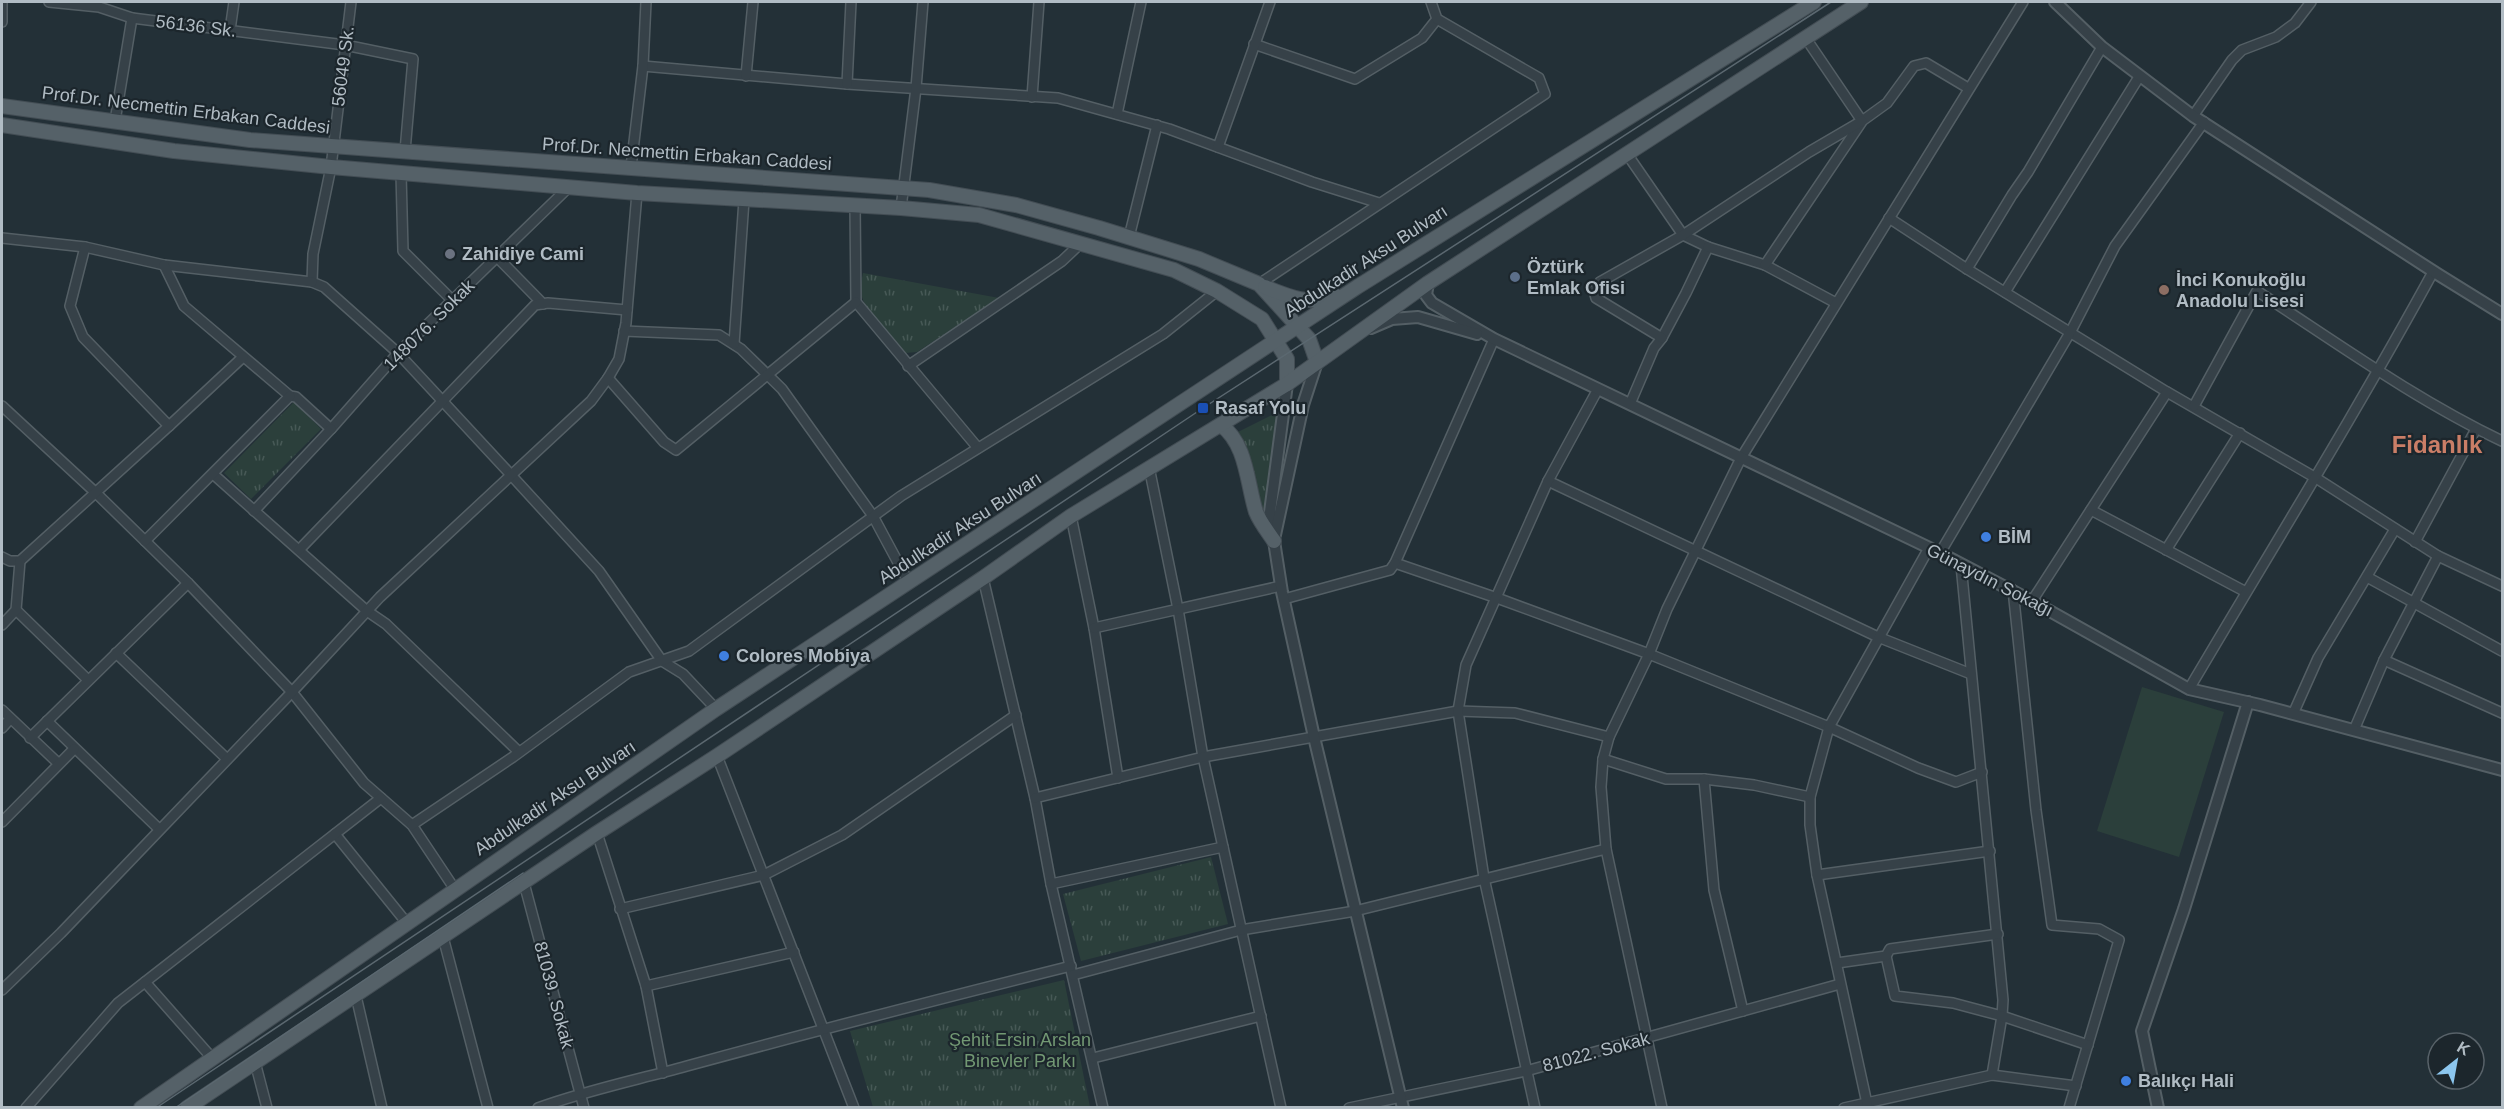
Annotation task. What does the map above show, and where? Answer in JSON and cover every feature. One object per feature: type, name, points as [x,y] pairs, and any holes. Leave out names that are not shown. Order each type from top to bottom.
[{"type":"main road","points":[[187,1107],[356,996],[597,832],[717,756],[983,578],[1071,516],[1149,466],[1287,384],[1428,283],[1861,2]]},
{"type":"main road","name":"Abdulkadir Aksu Bulvarı","points":[[141,1107],[454,888],[716,709],[1357,287],[1807,3]]},
{"type":"main road","name":"Prof.Dr. Necmettin Erbakan Caddesi","points":[[2,106],[250,140],[929,190],[1016,205],[1199,258],[1259,284],[1309,339],[1317,362]]},
{"type":"main road","points":[[2,124],[174,151],[331,167],[637,193],[855,205],[979,215],[1174,270],[1217,291],[1262,319],[1287,359],[1287,384]]},
{"type":"main road","points":[[1259,284],[1299,300],[1315,301],[1328,299],[1357,287]]},
{"type":"main road","points":[[1221,425],[1230,432],[1240,450],[1257,515],[1274,541]]},
{"type":"street","points":[[2,2],[2,22]]},
{"type":"street","name":"56136 Sk.","points":[[49,2],[99,4],[132,18],[345,45],[413,59],[405,151]]},
{"type":"street","points":[[230,30],[234,2]]},
{"type":"street","name":"56049 Sk.","points":[[312,282],[313,254],[331,167],[351,2]]},
{"type":"street","points":[[631,167],[643,66],[646,2]]},
{"type":"street","points":[[746,76],[753,2]]},
{"type":"street","points":[[847,84],[851,2]]},
{"type":"street","points":[[901,208],[916,88],[923,2]]},
{"type":"street","points":[[1032,96],[1039,2]]},
{"type":"street","points":[[1117,114],[1141,2]]},
{"type":"street","points":[[1218,147],[1270,2]]},
{"type":"street","points":[[1259,284],[1545,94],[1539,78],[1437,19],[1431,2]]},
{"type":"street","points":[[1662,1107],[1606,849],[1601,787],[1603,759],[1609,736],[1649,654],[1667,609],[1741,458],[2023,2]]},
{"type":"street","points":[[2055,2],[2102,47],[2193,116],[2433,272],[2502,314]]},
{"type":"street","points":[[2193,116],[2232,60],[2242,50],[2276,37],[2295,23],[2311,2]]},
{"type":"street","points":[[115,121],[132,18]]},
{"type":"street","points":[[1254,44],[1355,79],[1422,38],[1437,19]]},
{"type":"street","points":[[1805,37],[1862,121]]},
{"type":"street","points":[[1967,269],[2102,47]]},
{"type":"street","points":[[1662,338],[1596,298],[1594,291],[1600,282],[1683,235],[1809,152],[1862,121],[1887,103],[1914,66],[1926,63],[1968,88]]},
{"type":"street","points":[[643,66],[847,84],[1058,98],[1157,125],[1379,203]]},
{"type":"street","points":[[2005,292],[2139,76]]},
{"type":"street","points":[[1765,265],[1862,121]]},
{"type":"street","points":[[1940,553],[2071,331],[2115,246],[2204,122]]},
{"type":"street","points":[[1129,237],[1157,125]]},
{"type":"street","points":[[1627,154],[1683,235],[1708,247],[1765,265],[1836,303]]},
{"type":"street","points":[[401,173],[403,251],[452,300]]},
{"type":"street","name":"148076. Sokak","points":[[254,510],[331,429],[398,353],[569,187]]},
{"type":"street","points":[[2,990],[61,933],[367,611],[591,401],[619,359],[627,310],[637,193]]},
{"type":"street","points":[[734,344],[744,200]]},
{"type":"street","points":[[855,205],[856,302],[978,448]]},
{"type":"street","points":[[1889,218],[1967,269],[2167,392],[2316,478],[2438,556],[2502,586]]},
{"type":"street","points":[[2,238],[84,248],[164,265],[312,282],[324,286],[398,353],[512,476],[598,571],[662,662],[683,674],[716,709]]},
{"type":"street","points":[[908,366],[1062,261],[1081,243]]},
{"type":"street","points":[[1630,404],[1654,348],[1662,338],[1708,247]]},
{"type":"street","points":[[84,248],[70,306],[83,337],[170,426]]},
{"type":"street","points":[[497,257],[543,304]]},
{"type":"street","points":[[164,265],[184,306],[290,396],[296,397],[331,429]]},
{"type":"street","points":[[2188,689],[2316,478],[2433,272]]},
{"type":"street","points":[[1428,283],[1426,295],[1432,303],[1494,339]]},
{"type":"street","points":[[412,825],[519,752],[629,672],[689,651],[873,516],[1163,334],[1217,291]]},
{"type":"street","points":[[2194,406],[2257,291],[2379,370],[2476,429],[2502,441]]},
{"type":"street","points":[[608,378],[664,442],[676,450],[856,302]]},
{"type":"street","points":[[299,550],[535,305],[627,310]]},
{"type":"street","points":[[1357,334],[1392,319],[1418,317],[1494,339]]},
{"type":"street","points":[[624,331],[719,335],[734,344],[782,389],[873,516],[909,584]]},
{"type":"street","points":[[1284,599],[1390,570],[1494,339]]},
{"type":"street","name":"Günaydın Sokağı","points":[[1494,339],[1940,553],[2013,590],[2188,689],[2248,702],[2502,770]]},
{"type":"street","points":[[2,557],[10,561],[20,561],[243,357]]},
{"type":"street","points":[[1274,541],[1303,405],[1317,362]]},
{"type":"street","points":[[1287,384],[1270,512],[1281,586],[1314,737],[1402,1102]]},
{"type":"street","points":[[1535,1107],[1484,878],[1458,711],[1466,665],[1548,481],[1598,389]]},
{"type":"street","points":[[2032,601],[2167,392]]},
{"type":"street","points":[[145,541],[290,396]]},
{"type":"street","points":[[2,406],[188,583],[292,692],[364,783],[412,825],[454,888]]},
{"type":"street","points":[[2415,542],[2476,429]]},
{"type":"street","points":[[2166,550],[2240,434]]},
{"type":"street","points":[[1149,466],[1178,609],[1203,757],[1281,1107]]},
{"type":"street","points":[[213,474],[367,611],[386,624],[519,752]]},
{"type":"street","points":[[1548,481],[1878,637],[1971,674]]},
{"type":"street","points":[[2091,510],[2246,592]]},
{"type":"street","points":[[1071,516],[1094,628],[1118,778]]},
{"type":"street","points":[[2293,714],[2318,658],[2395,529]]},
{"type":"street","points":[[1867,1105],[1817,875],[1810,825],[1810,797],[1828,727],[1929,548]]},
{"type":"street","points":[[2354,730],[2384,660],[2438,556]]},
{"type":"street","points":[[2,625],[16,610],[20,561]]},
{"type":"street","points":[[1395,563],[1497,597],[1649,654],[1956,782],[1982,772]]},
{"type":"street","points":[[1961,565],[1998,934],[2002,1016],[1992,1075]]},
{"type":"street","points":[[2367,577],[2502,651]]},
{"type":"street","points":[[983,578],[1035,798],[1051,884],[1103,1107]]},
{"type":"street","points":[[30,738],[188,583]]},
{"type":"street","points":[[1094,628],[1281,586]]},
{"type":"street","points":[[2013,590],[2036,810],[2052,925],[2099,929],[2119,940],[2069,1107]]},
{"type":"street","points":[[16,610],[88,680]]},
{"type":"street","points":[[116,653],[227,759]]},
{"type":"street","points":[[2384,660],[2502,713]]},
{"type":"street","points":[[2158,1107],[2142,1031],[2184,909],[2248,702]]},
{"type":"street","points":[[2,710],[58,764]]},
{"type":"street","points":[[1035,798],[1203,757],[1458,711],[1515,713],[1609,736]]},
{"type":"street","points":[[620,909],[764,875],[842,835],[1016,715]]},
{"type":"street","points":[[2,728],[10,719]]},
{"type":"street","points":[[47,721],[159,829]]},
{"type":"street","points":[[2,822],[74,748]]},
{"type":"street","points":[[717,756],[854,1107]]},
{"type":"street","points":[[1603,759],[1666,779],[1704,779],[1754,785],[1810,797]]},
{"type":"street","points":[[1704,779],[1714,890],[1743,1011]]},
{"type":"street","points":[[26,1107],[118,1003],[381,798]]},
{"type":"street","points":[[597,832],[645,986],[663,1073]]},
{"type":"street","points":[[335,834],[406,922]]},
{"type":"street","points":[[1051,884],[1223,847]]},
{"type":"street","points":[[538,1107],[580,1092],[663,1073],[824,1028],[1241,930],[1355,911],[1606,849]]},
{"type":"street","points":[[1817,875],[1990,851]]},
{"type":"street","name":"81039. Sokak","points":[[524,883],[584,1107]]},
{"type":"street","points":[[1998,934],[1890,949],[1886,956],[1895,996],[1953,1003],[2002,1016],[2088,1045]]},
{"type":"street","points":[[443,937],[488,1107]]},
{"type":"street","points":[[645,986],[794,952]]},
{"type":"street","points":[[1837,963],[1886,956]]},
{"type":"street","points":[[145,982],[212,1058]]},
{"type":"street","name":"81022. Sokak","points":[[1349,1107],[1402,1102],[1526,1071],[1840,984]]},
{"type":"street","points":[[356,996],[382,1107]]},
{"type":"street","points":[[1093,1058],[1262,1016]]},
{"type":"street","points":[[255,1062],[267,1107]]},
{"type":"street","points":[[1844,1107],[1867,1105],[1992,1075],[2076,1086]]},
{"type":"green space","points":[[863,273],[999,298],[917,352],[905,353],[865,304],[861,291]]},
{"type":"green space","points":[[294,402],[321,429],[251,499],[224,473]]},
{"type":"green space","points":[[1276,413],[1278,427],[1264,517],[1238,432]]},
{"type":"green space","points":[[2142,687],[2224,712],[2179,857],[2097,831]]},
{"type":"green space","points":[[1211,857],[1228,924],[1081,961],[1063,894]]},
{"type":"green space","name":"Şehit Ersin Arslan Binevler Parkı","points":[[1064,980],[1090,1107],[873,1107],[850,1031]]},
{"type":"tram line","points":[[156,1108],[1203,408],[1831,2]]},
{"type":"tram line","points":[[175,1108],[523,873]]},
{"type":"place","name":"Zahidiye Cami","points":[[450,254]]},
{"type":"place","name":"Öztürk Emlak Ofisi","points":[[1515,277]]},
{"type":"place","name":"İnci Konukoğlu Anadolu Lisesi","points":[[2164,290]]},
{"type":"place","name":"Rasaf Yolu","points":[[1203,408]]},
{"type":"place","name":"BİM","points":[[1986,537]]},
{"type":"place","name":"Colores Mobiya","points":[[724,656]]},
{"type":"place","name":"Balıkçı Hali","points":[[2126,1081]]},
{"type":"district","name":"Fidanlık","points":[[2437,444]]}]
